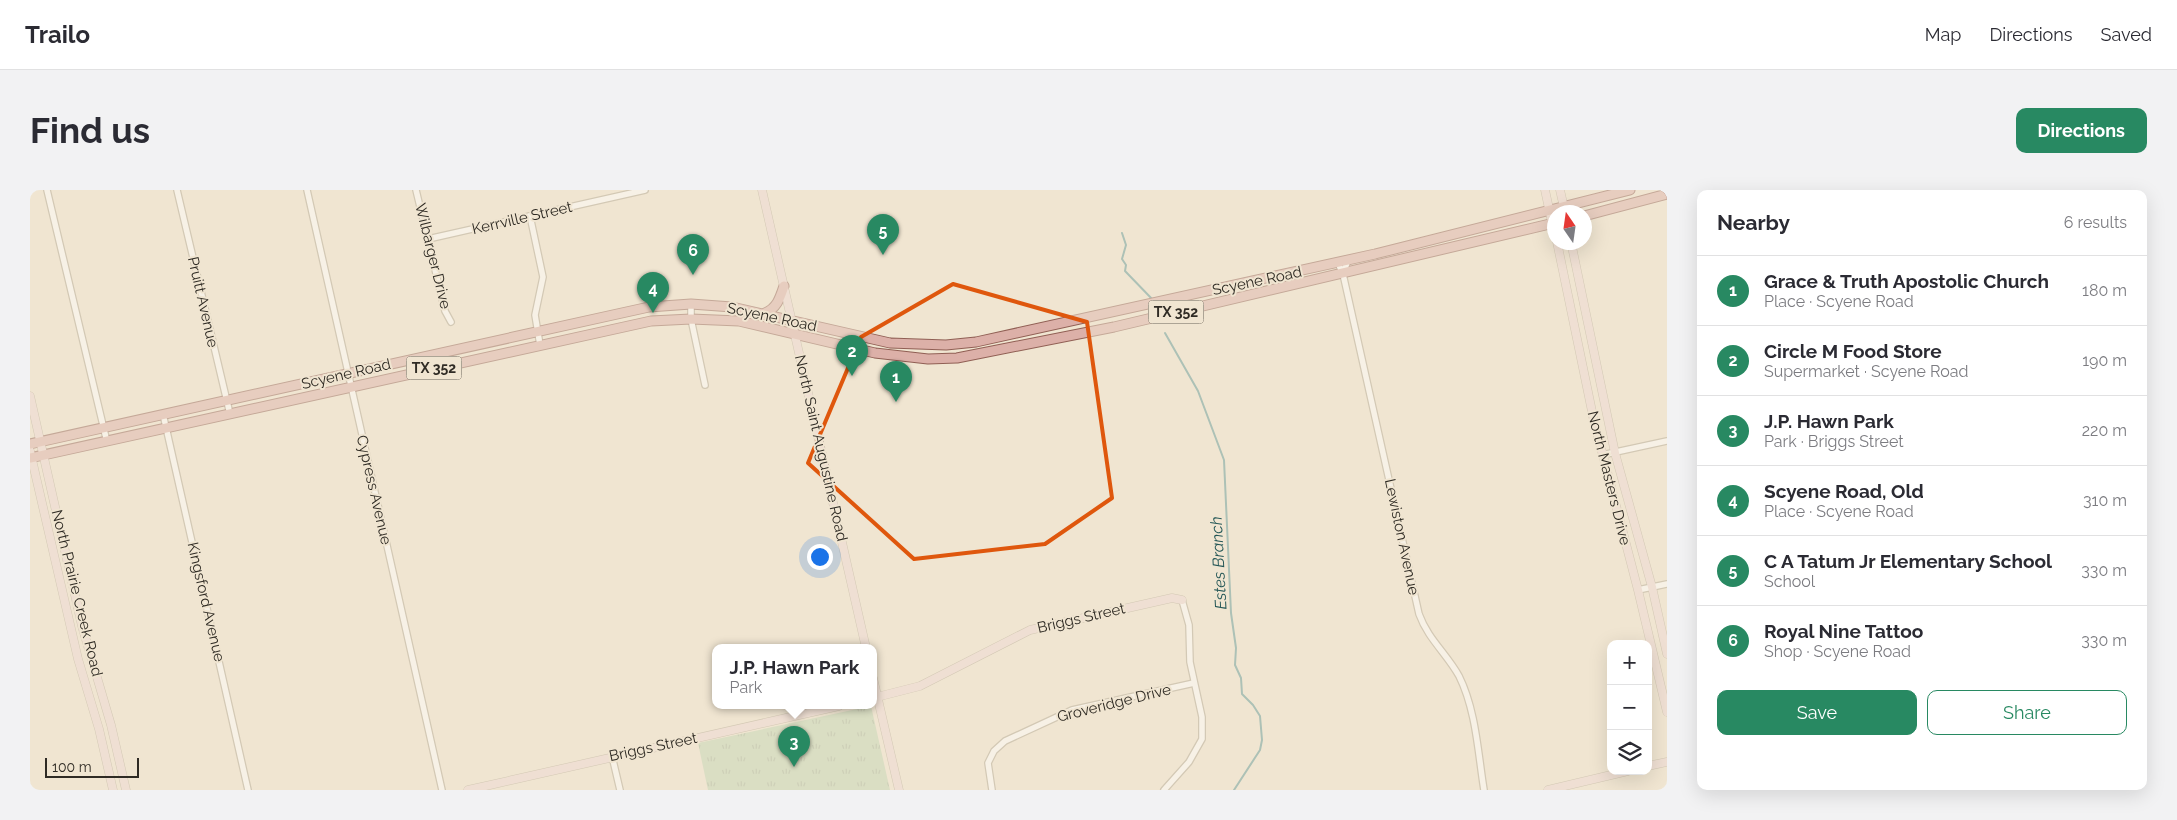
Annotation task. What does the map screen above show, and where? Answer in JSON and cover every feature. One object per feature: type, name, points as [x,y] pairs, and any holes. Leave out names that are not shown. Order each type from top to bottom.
[{"type":"main road","name":"North Saint Augustine Road","points":[[762,190],[865,644]]},
{"type":"main road","points":[[1545,190],[1549,205]]},
{"type":"main road","points":[[1560,190],[1563,205]]},
{"type":"main road","name":"Scyene Road","points":[[1580,205],[1630,190]]},
{"type":"main road","points":[[1592,214],[1667,194]]},
{"type":"main road","name":"Scyene Road","points":[[30,444],[637,309],[691,304],[732,307],[792,319],[838,333],[890,343],[958,344],[1338,263],[1547,212]]},
{"type":"main road","name":"Scyene Road","points":[[31,456],[107,442],[540,344],[651,321],[691,319],[740,321],[875,354],[928,359],[958,358],[1114,327],[1547,228]]},
{"type":"main road","name":"North Masters Drive","points":[[1559,250],[1602,455],[1638,590],[1667,712]]},
{"type":"main road","name":"North Masters Drive","points":[[1573,250],[1615,453],[1652,587],[1667,654]]},
{"type":"main road","points":[[765,313],[770,311],[778,302],[784,286]]},
{"type":"main road","name":"North Prairie Creek Road","points":[[30,396],[92,659],[111,725],[126,790]]},
{"type":"main road","name":"North Prairie Creek Road","points":[[31,456],[79,663],[99,728],[113,790]]},
{"type":"main road","name":"Briggs Street","points":[[877,697],[920,686],[1036,628],[1172,598],[1182,600]]},
{"type":"main road","points":[[79,663],[92,659]]},
{"type":"main road","points":[[877,705],[899,790]]},
{"type":"main road","name":"Briggs Street","points":[[468,790],[824,709]]},
{"type":"main road","points":[[1652,765],[1667,762]]},
{"type":"main road","points":[[1548,790],[1611,775]]},
{"type":"street","points":[[47,190],[107,442]]},
{"type":"street","name":"Pruitt Avenue","points":[[177,190],[230,414]]},
{"type":"street","name":"Cypress Avenue","points":[[307,190],[350,373],[351,387],[442,790]]},
{"type":"street","name":"Wilbarger Drive","points":[[416,190],[445,311],[452,322]]},
{"type":"street","name":"Kerrville Street","points":[[428,239],[645,190]]},
{"type":"street","points":[[530,216],[543,277],[535,314],[540,344]]},
{"type":"street","points":[[1343,274],[1348,260]]},
{"type":"street","name":"Lewiston Avenue","points":[[1338,263],[1343,274],[1419,614],[1430,639],[1454,668],[1465,691],[1484,790]]},
{"type":"street","points":[[691,304],[691,319],[706,385]]},
{"type":"street","name":"Kingsford Avenue","points":[[163,414],[248,790]]},
{"type":"street","points":[[1602,455],[1667,441]]},
{"type":"street","points":[[1638,590],[1667,584]]},
{"type":"street","points":[[1164,790],[1193,758],[1202,739],[1202,717],[1189,651],[1189,625],[1182,600]]},
{"type":"street","name":"Groveridge Drive","points":[[992,790],[988,770],[990,756],[1005,740],[1072,710],[1194,683]]},
{"type":"street","points":[[612,756],[620,790]]},
{"type":"highlighted area","points":[[953,284],[1087,322],[1112,498],[1045,544],[914,559],[808,463],[861,337]]},
{"type":"green space","points":[[857,709],[872,709],[890,790],[708,790],[698,743]]},
{"type":"waterway","name":"Estes Branch","points":[[1122,233],[1126,245],[1122,259],[1126,265],[1125,271],[1153,300]]},
{"type":"waterway","name":"Estes Branch","points":[[1165,333],[1198,391],[1224,460],[1231,613],[1236,648],[1235,665],[1241,678],[1242,694],[1253,705],[1260,716],[1262,740],[1260,750],[1234,790]]},
{"type":"place","name":"C A Tatum Jr Elementary School","points":[[883,255]]},
{"type":"place","name":"Royal Nine Tattoo","points":[[693,275]]},
{"type":"place","name":"Scyene Road, Old","points":[[653,313]]},
{"type":"place","name":"Circle M Food Store","points":[[852,376]]},
{"type":"place","name":"Grace & Truth Apostolic Church","points":[[896,402]]},
{"type":"place","name":"J.P. Hawn Park","points":[[794,767]]}]
